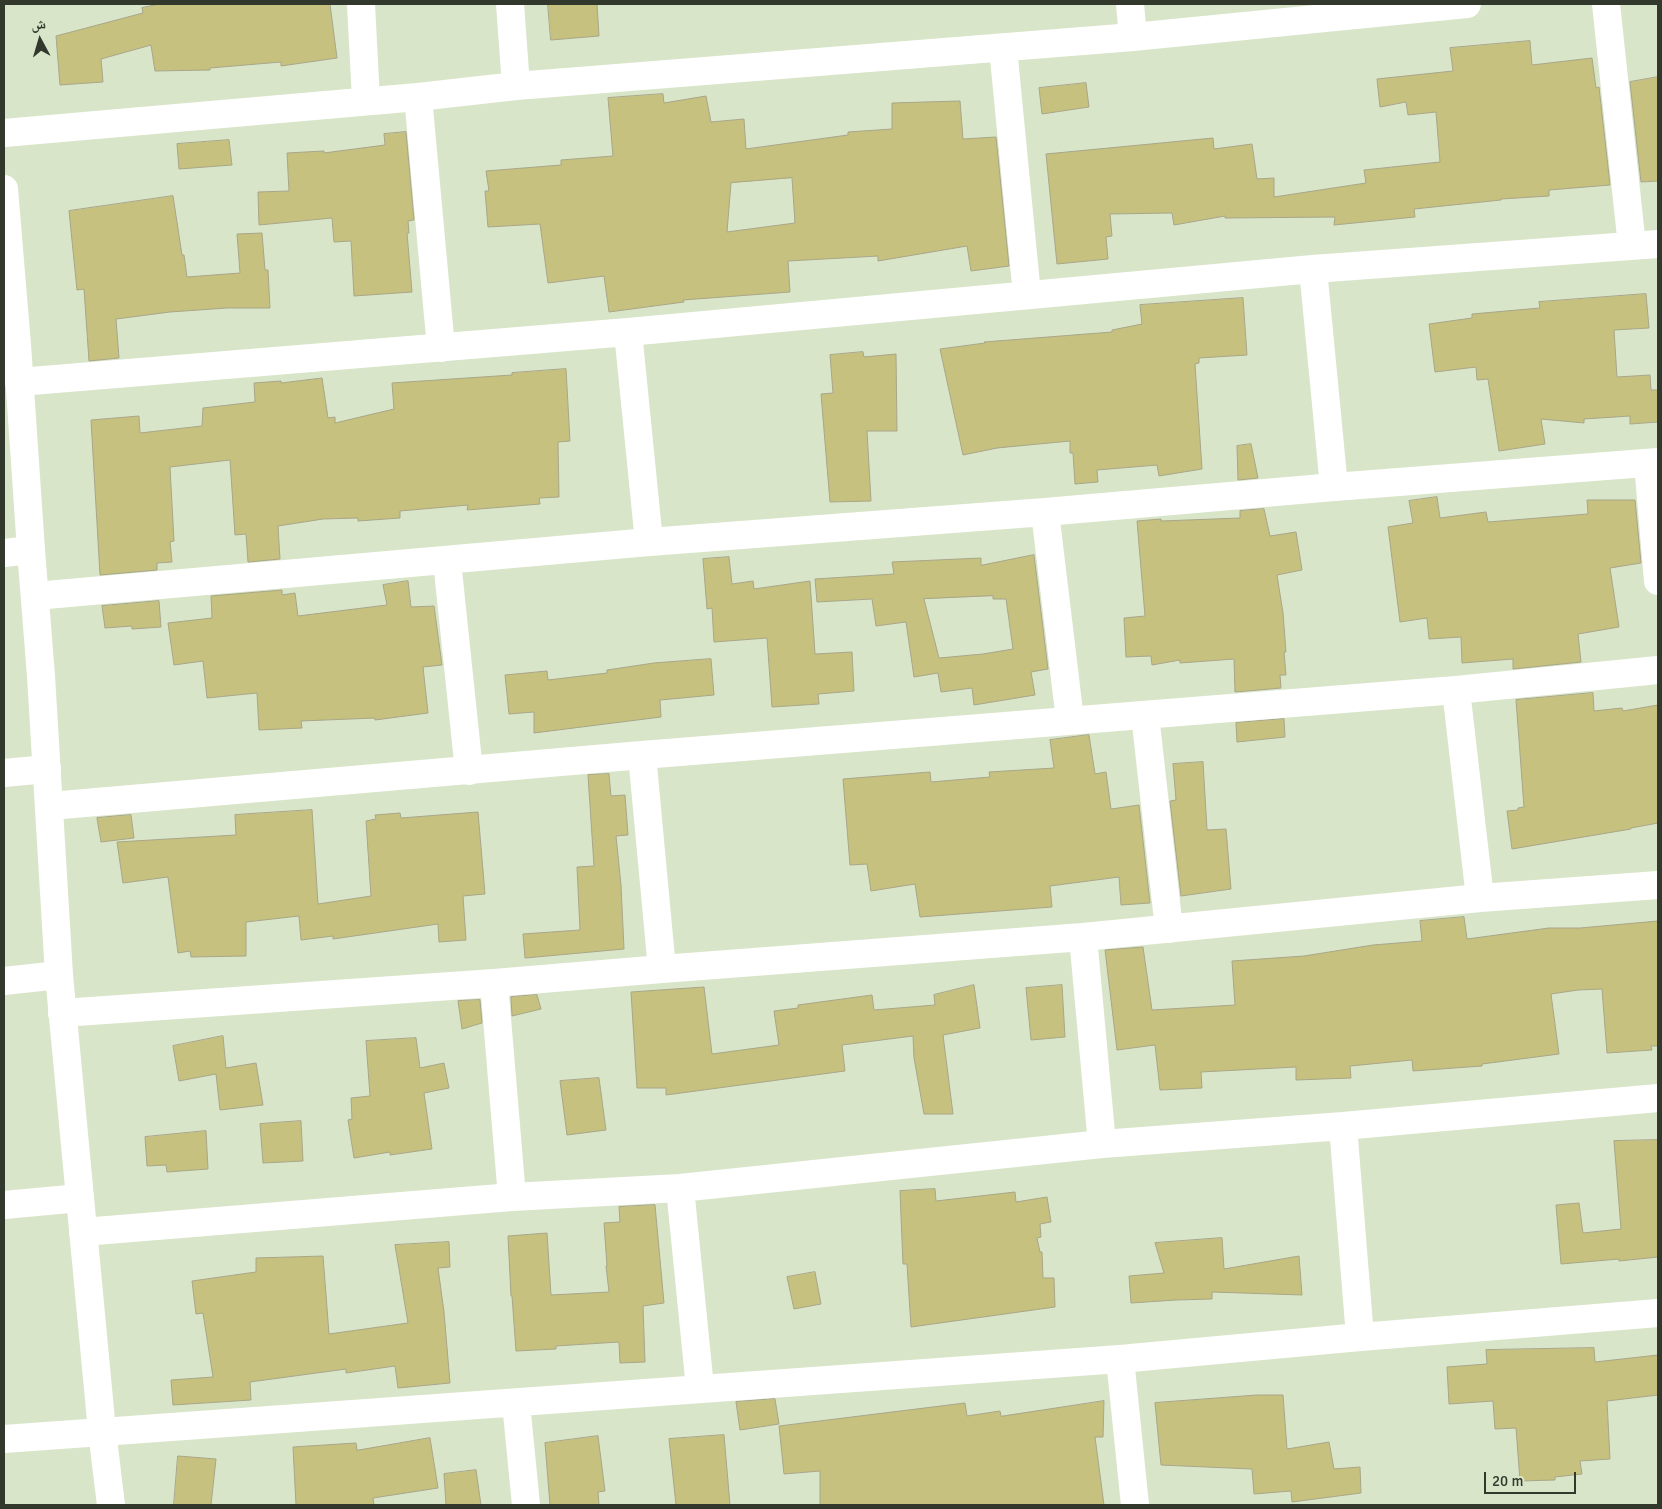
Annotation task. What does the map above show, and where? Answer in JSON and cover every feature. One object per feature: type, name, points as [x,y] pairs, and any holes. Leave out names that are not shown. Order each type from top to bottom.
[{"type":"street","points":[[360,4],[366,100]]},
{"type":"street","points":[[510,4],[516,86]]},
{"type":"street","points":[[1130,4],[1134,37]]},
{"type":"street","points":[[4,133],[366,100],[418,97],[516,86],[1134,37],[1467,4]]},
{"type":"street","points":[[19,382],[628,332],[1313,269],[1645,245],[1606,4]]},
{"type":"street","points":[[1004,48],[1026,295]]},
{"type":"street","points":[[418,97],[441,348]]},
{"type":"street","points":[[4,189],[10,346],[19,382],[50,806],[62,1013],[102,1431],[111,1505]]},
{"type":"street","points":[[1313,269],[1334,487]]},
{"type":"street","points":[[628,332],[649,542]]},
{"type":"street","points":[[35,596],[649,542],[1653,463],[1658,581]]},
{"type":"street","points":[[1045,512],[1070,720]]},
{"type":"street","points":[[4,553],[31,550]]},
{"type":"street","points":[[447,560],[469,771]]},
{"type":"street","points":[[50,806],[642,755],[1456,690],[1658,670]]},
{"type":"street","points":[[1456,690],[1480,898]]},
{"type":"street","points":[[1145,715],[1169,929]]},
{"type":"street","points":[[642,755],[662,969]]},
{"type":"street","points":[[4,773],[47,769]]},
{"type":"street","points":[[62,1013],[494,983],[1083,937],[1480,898],[1658,886]]},
{"type":"street","points":[[1083,937],[1102,1144]]},
{"type":"street","points":[[4,981],[59,975]]},
{"type":"street","points":[[494,983],[512,1197]]},
{"type":"street","points":[[84,1232],[512,1197],[680,1188],[1102,1144],[1343,1126],[1658,1098]]},
{"type":"street","points":[[1343,1126],[1360,1337]]},
{"type":"street","points":[[680,1188],[700,1388]]},
{"type":"street","points":[[4,1205],[80,1198]]},
{"type":"street","points":[[4,1439],[1120,1359],[1658,1313]]},
{"type":"street","points":[[1120,1359],[1135,1505]]},
{"type":"street","points":[[516,1403],[526,1505]]},
{"type":"building","points":[[160,4],[330,4],[337,58],[281,66],[281,62],[210,68],[210,70],[155,71],[151,45],[101,59],[103,82],[60,85],[56,36],[143,13],[142,8]]},
{"type":"building","points":[[548,4],[597,4],[599,36],[551,40]]},
{"type":"building","points":[[1530,41],[1532,65],[1592,58],[1596,88],[1599,87],[1610,185],[1549,190],[1549,196],[1501,199],[1414,209],[1415,217],[1334,225],[1335,217],[1225,218],[1225,216],[1174,225],[1172,213],[1110,214],[1112,236],[1106,237],[1108,259],[1057,264],[1046,154],[1213,138],[1214,149],[1252,144],[1257,179],[1274,178],[1274,197],[1366,183],[1364,170],[1440,162],[1436,112],[1408,115],[1406,102],[1380,107],[1377,79],[1453,71],[1450,48]]},
{"type":"building","points":[[1658,77],[1658,181],[1641,182],[1630,82]]},
{"type":"building","points":[[1086,83],[1089,107],[1042,114],[1039,88]]},
{"type":"building","points":[[663,94],[664,103],[706,96],[711,122],[744,119],[746,149],[848,135],[848,132],[892,129],[892,103],[960,101],[963,139],[996,137],[1009,266],[971,271],[967,246],[878,261],[878,256],[788,261],[790,292],[683,300],[684,302],[609,312],[604,276],[548,283],[540,224],[488,227],[485,191],[489,191],[486,171],[561,165],[561,160],[613,156],[608,98]],"holes":[[[792,178],[795,223],[727,232],[731,183]]]},
{"type":"building","points":[[406,132],[414,220],[408,221],[409,233],[407,233],[412,292],[354,296],[351,241],[334,242],[332,218],[259,225],[258,192],[289,191],[287,153],[324,151],[324,153],[385,145],[384,134]]},
{"type":"building","points":[[229,140],[232,165],[179,169],[177,144]]},
{"type":"building","points":[[173,196],[187,277],[240,273],[237,234],[262,233],[265,270],[268,270],[270,308],[227,308],[170,312],[116,319],[119,358],[89,361],[84,289],[77,290],[69,211]]},
{"type":"building","points":[[1646,294],[1649,328],[1614,330],[1617,377],[1650,375],[1651,390],[1658,390],[1658,422],[1630,424],[1630,416],[1584,419],[1584,423],[1541,419],[1545,444],[1499,451],[1488,379],[1477,380],[1476,367],[1435,372],[1429,324],[1472,318],[1472,314],[1540,308],[1539,302]]},
{"type":"building","points":[[1243,298],[1247,355],[1199,358],[1199,363],[1195,364],[1202,469],[1159,476],[1157,465],[1097,470],[1098,482],[1075,484],[1073,453],[1070,453],[1070,441],[997,448],[963,455],[940,349],[984,342],[1112,332],[1112,330],[1142,324],[1140,305]]},
{"type":"building","points":[[863,352],[864,357],[896,354],[897,431],[867,431],[871,501],[830,502],[821,394],[833,393],[830,355]]},
{"type":"building","points":[[566,369],[570,441],[558,442],[559,497],[539,498],[540,504],[467,510],[468,505],[400,511],[400,518],[358,521],[358,518],[323,519],[278,526],[280,559],[248,562],[246,534],[235,535],[230,460],[170,467],[174,541],[170,542],[172,562],[157,563],[157,570],[100,575],[91,420],[139,416],[140,433],[202,426],[203,408],[255,402],[254,383],[281,381],[281,383],[322,378],[328,418],[335,417],[335,423],[394,409],[392,383],[512,375],[512,373]]},
{"type":"building","points":[[1251,444],[1258,478],[1238,480],[1237,446]]},
{"type":"building","points":[[1437,497],[1440,518],[1486,512],[1488,522],[1588,514],[1587,500],[1635,500],[1641,563],[1610,568],[1619,627],[1578,634],[1581,662],[1513,669],[1513,659],[1462,663],[1461,637],[1429,639],[1427,618],[1400,622],[1388,527],[1413,523],[1409,501]]},
{"type":"building","points":[[1264,509],[1270,536],[1296,532],[1302,570],[1277,575],[1283,613],[1286,652],[1284,652],[1286,675],[1280,675],[1281,688],[1235,692],[1234,659],[1180,663],[1180,660],[1152,665],[1151,656],[1126,657],[1124,618],[1145,616],[1137,521],[1240,518],[1240,511]]},
{"type":"building","points":[[1034,555],[1048,669],[1031,672],[1035,695],[974,705],[972,688],[941,692],[938,673],[914,677],[906,622],[876,626],[872,599],[817,602],[815,579],[894,574],[892,562],[981,558],[981,565]],"holes":[[[993,596],[993,599],[1006,599],[1013,649],[939,658],[924,599]]]},
{"type":"building","points":[[729,557],[732,584],[753,581],[754,589],[810,581],[815,654],[852,652],[854,691],[818,694],[819,704],[772,707],[767,638],[714,642],[712,608],[707,609],[703,559]]},
{"type":"building","points":[[408,581],[411,607],[434,606],[442,665],[423,667],[428,713],[375,720],[375,718],[301,721],[302,728],[259,730],[257,693],[207,698],[203,661],[174,665],[168,623],[212,618],[211,596],[282,590],[282,595],[295,593],[298,616],[387,605],[383,585]]},
{"type":"building","points":[[159,601],[161,627],[132,629],[132,626],[105,628],[102,606]]},
{"type":"building","points":[[711,659],[714,695],[660,700],[661,717],[534,733],[534,712],[509,714],[505,675],[547,671],[548,680],[607,673],[607,670],[654,663]]},
{"type":"building","points":[[1593,693],[1594,711],[1622,708],[1623,711],[1658,705],[1658,823],[1512,849],[1507,811],[1518,810],[1518,808],[1524,807],[1516,700]]},
{"type":"building","points":[[1284,719],[1285,737],[1237,742],[1236,723]]},
{"type":"building","points":[[1089,735],[1095,774],[1106,772],[1111,809],[1139,805],[1150,903],[1121,905],[1119,877],[1050,886],[1052,907],[920,917],[915,884],[871,891],[867,864],[850,865],[843,779],[930,772],[931,782],[990,777],[989,772],[1054,768],[1050,740]]},
{"type":"building","points":[[1203,762],[1207,830],[1226,829],[1231,889],[1181,896],[1170,801],[1176,800],[1173,764]]},
{"type":"building","points":[[609,774],[611,796],[625,795],[628,835],[616,836],[621,885],[624,949],[525,958],[523,934],[580,930],[577,867],[594,866],[588,775]]},
{"type":"building","points":[[312,810],[318,904],[371,896],[366,821],[376,819],[375,815],[400,813],[401,818],[478,812],[485,894],[463,896],[466,940],[439,942],[438,924],[333,939],[333,936],[301,940],[299,916],[246,922],[246,956],[191,957],[190,951],[178,953],[168,877],[123,883],[117,842],[236,835],[235,815]]},
{"type":"building","points":[[131,815],[134,838],[101,842],[97,818]]},
{"type":"building","points":[[1464,917],[1467,939],[1549,928],[1580,928],[1658,921],[1658,1046],[1651,1046],[1652,1050],[1607,1053],[1602,989],[1551,994],[1559,1054],[1482,1064],[1482,1066],[1413,1071],[1412,1060],[1350,1066],[1351,1078],[1296,1080],[1296,1067],[1201,1072],[1202,1088],[1160,1090],[1155,1045],[1117,1050],[1105,950],[1143,947],[1152,1010],[1235,1005],[1232,961],[1304,956],[1373,945],[1422,941],[1420,921]]},
{"type":"building","points":[[974,985],[980,1028],[943,1035],[953,1114],[924,1114],[914,1058],[913,1036],[842,1045],[845,1071],[666,1095],[666,1088],[637,1088],[631,992],[704,987],[712,1054],[779,1045],[774,1011],[798,1008],[798,1005],[872,995],[874,1010],[935,1005],[934,995]]},
{"type":"building","points":[[1062,985],[1065,1037],[1031,1040],[1026,988]]},
{"type":"building","points":[[537,995],[541,1009],[512,1016],[511,997]]},
{"type":"building","points":[[480,1000],[482,1023],[462,1029],[458,1001]]},
{"type":"building","points":[[223,1036],[226,1068],[256,1063],[263,1105],[220,1110],[216,1074],[179,1081],[173,1046]]},
{"type":"building","points":[[416,1038],[420,1068],[444,1063],[449,1088],[424,1093],[432,1149],[390,1155],[390,1152],[354,1158],[348,1120],[352,1119],[351,1098],[370,1096],[366,1041]]},
{"type":"building","points":[[599,1078],[606,1130],[567,1135],[560,1081]]},
{"type":"building","points":[[301,1121],[303,1161],[263,1163],[260,1124]]},
{"type":"building","points":[[206,1131],[208,1169],[167,1172],[166,1165],[147,1166],[145,1137]]},
{"type":"building","points":[[1658,1140],[1658,1257],[1561,1264],[1556,1205],[1579,1203],[1583,1233],[1621,1229],[1614,1141]]},
{"type":"building","points":[[935,1189],[936,1201],[1015,1192],[1016,1202],[1047,1197],[1051,1222],[1040,1224],[1041,1237],[1037,1238],[1040,1252],[1042,1252],[1043,1278],[1054,1278],[1055,1307],[911,1327],[907,1264],[903,1264],[900,1191]]},
{"type":"building","points":[[655,1205],[664,1303],[643,1306],[645,1362],[620,1363],[619,1342],[516,1351],[508,1236],[547,1233],[551,1295],[609,1292],[604,1223],[620,1222],[619,1207]]},
{"type":"building","points":[[1222,1238],[1224,1269],[1299,1256],[1302,1295],[1212,1292],[1212,1299],[1131,1303],[1129,1276],[1164,1273],[1155,1243]]},
{"type":"building","points":[[449,1242],[450,1267],[438,1268],[450,1383],[398,1388],[395,1366],[346,1373],[346,1369],[250,1382],[251,1400],[173,1405],[171,1380],[213,1377],[203,1313],[196,1314],[192,1281],[256,1272],[256,1258],[323,1256],[329,1334],[408,1323],[395,1245]]},
{"type":"building","points":[[815,1272],[821,1304],[794,1309],[787,1277]]},
{"type":"building","points":[[1594,1348],[1595,1362],[1658,1355],[1658,1395],[1607,1401],[1610,1459],[1580,1461],[1582,1474],[1555,1477],[1555,1480],[1520,1481],[1516,1428],[1495,1429],[1493,1401],[1449,1404],[1447,1367],[1487,1364],[1486,1350]]},
{"type":"building","points":[[1257,1395],[1283,1395],[1287,1449],[1329,1442],[1334,1469],[1360,1467],[1361,1493],[1292,1502],[1291,1491],[1254,1494],[1252,1469],[1161,1465],[1155,1403]]},
{"type":"building","points":[[775,1399],[779,1424],[740,1430],[736,1402]]},
{"type":"building","points":[[1104,1401],[1103,1437],[1095,1437],[1104,1505],[820,1505],[820,1471],[784,1474],[779,1426],[965,1403],[967,1416],[1000,1411],[1001,1416]]},
{"type":"building","points":[[724,1435],[730,1505],[676,1505],[669,1439]]},
{"type":"building","points":[[598,1436],[605,1491],[598,1492],[599,1505],[550,1505],[545,1443]]},
{"type":"building","points":[[430,1438],[438,1488],[373,1498],[374,1505],[296,1505],[293,1447],[356,1443],[357,1450]]},
{"type":"building","points":[[178,1456],[216,1459],[211,1505],[174,1505]]},
{"type":"building","points":[[476,1470],[481,1505],[446,1505],[444,1474]]}]
